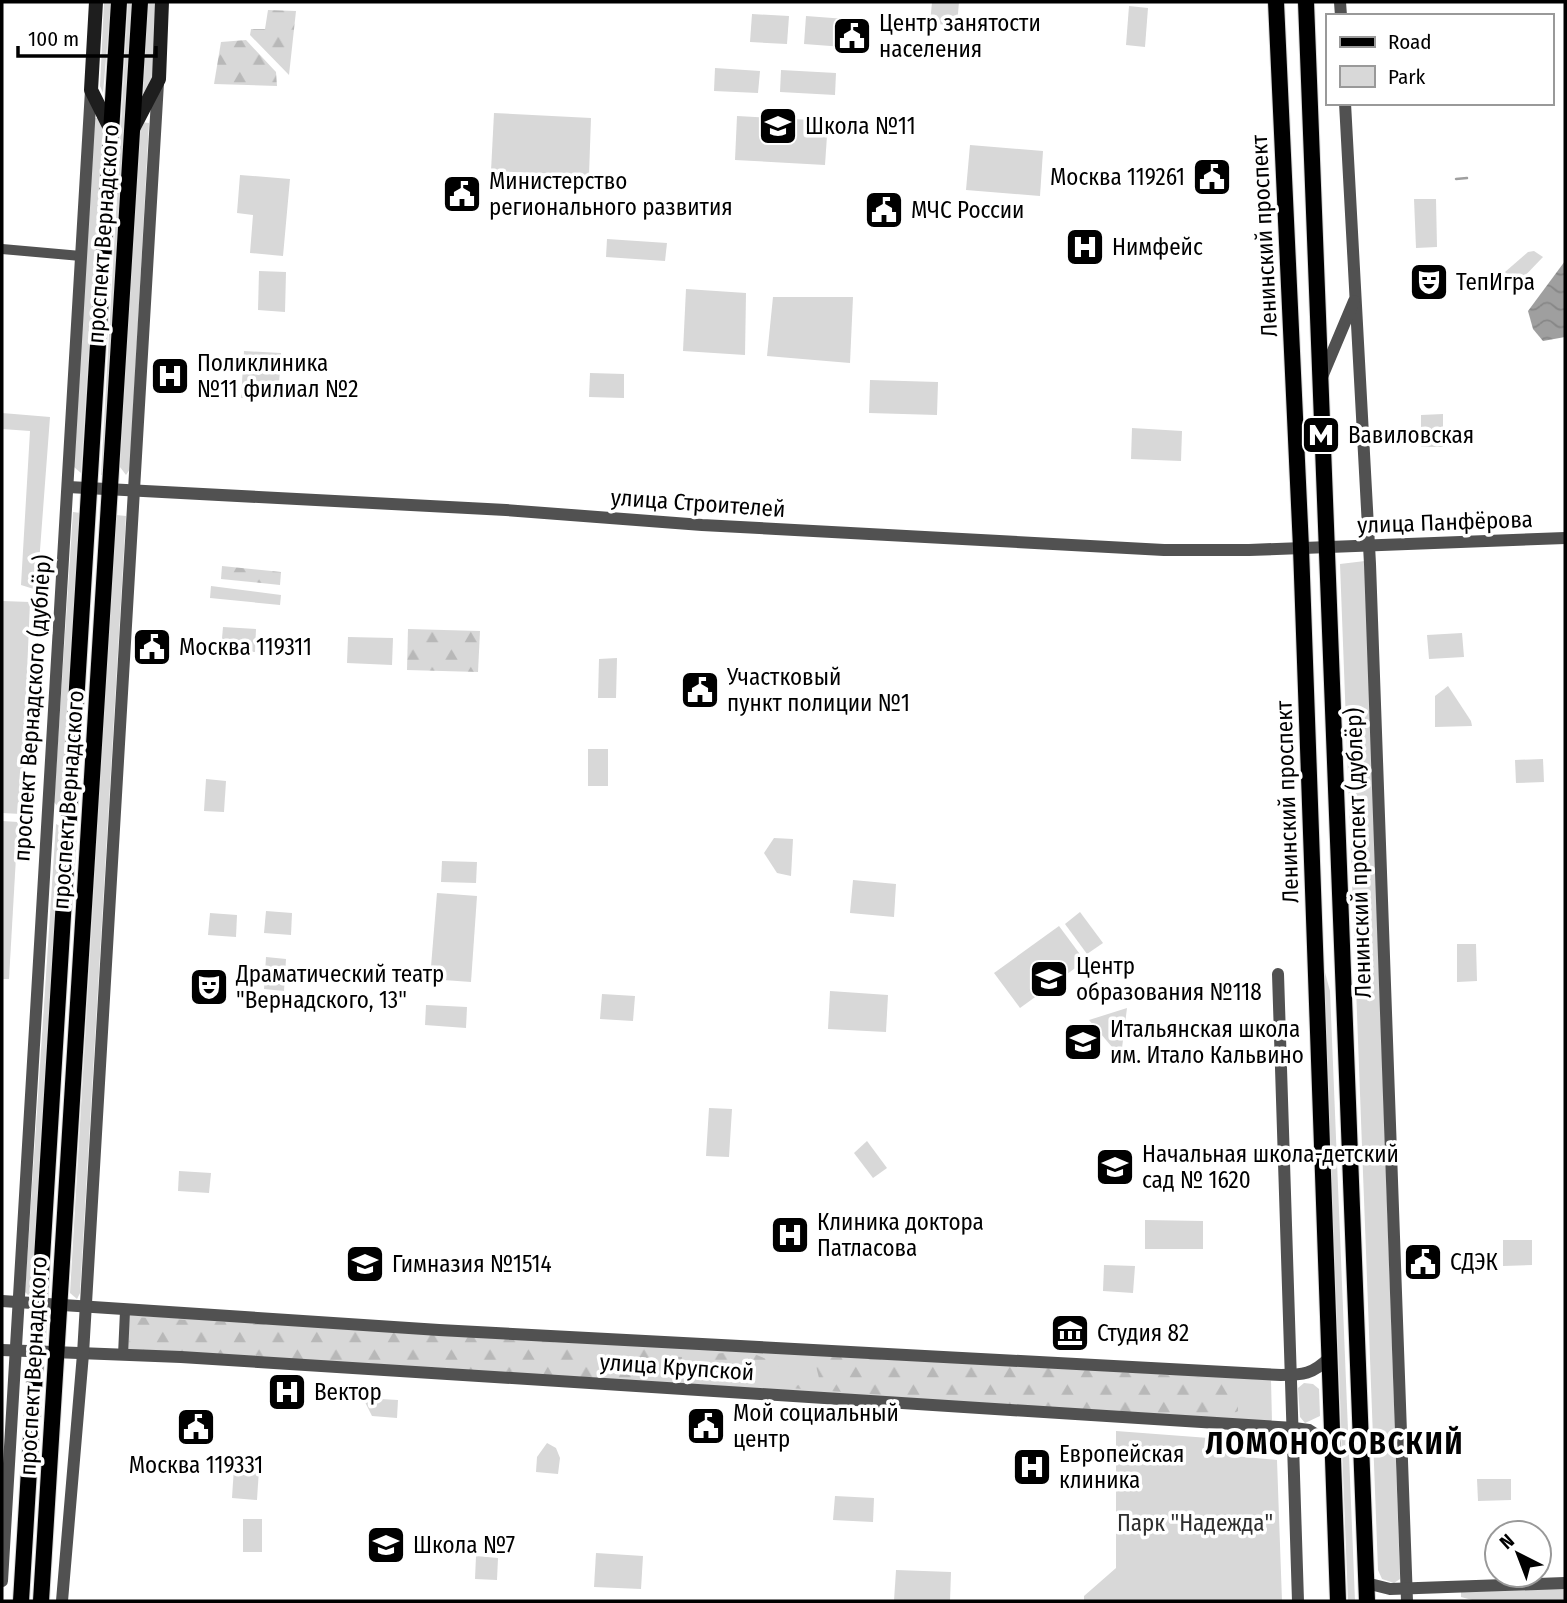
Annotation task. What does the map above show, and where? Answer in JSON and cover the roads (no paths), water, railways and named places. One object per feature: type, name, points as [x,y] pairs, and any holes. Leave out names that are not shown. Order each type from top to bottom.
[{"type":"main road","name":"проспект Вернадского (дублёр)","points":[[90,90],[96,2]]},
{"type":"main road","name":"проспект Вернадского","points":[[21,1601],[119,2]]},
{"type":"main road","name":"проспект Вернадского","points":[[41,1601],[140,2]]},
{"type":"main road","points":[[132,130],[159,79],[162,2]]},
{"type":"main road","name":"Ленинский проспект","points":[[1276,2],[1301,548],[1338,1601]]},
{"type":"main road","points":[[1306,2],[1367,1601]]},
{"type":"main road","points":[[90,90],[111,130]]},
{"type":"street","points":[[62,1601],[86,1309],[159,79]]},
{"type":"street","name":"проспект Вернадского (дублёр)","points":[[2,1581],[8,1351],[18,1303],[90,90]]},
{"type":"street","name":"Ленинский проспект (дублёр)","points":[[1345,105],[1368,546],[1407,1595]]},
{"type":"street","points":[[2,249],[82,256]]},
{"type":"street","points":[[1320,381],[1355,299]]},
{"type":"street","name":"улица Строителей","points":[[68,487],[494,509],[713,526],[1164,550],[1326,547]]},
{"type":"street","name":"улица Панфёрова","points":[[1326,547],[1565,538]]},
{"type":"street","points":[[47,826],[72,799]]},
{"type":"street","points":[[1278,974],[1298,1601]]},
{"type":"street","name":"улица Крупской","points":[[2,1301],[86,1309],[1292,1375],[1316,1371],[1329,1358]]},
{"type":"street","points":[[122,1355],[125,1311]]},
{"type":"street","name":"улица Крупской","points":[[8,1351],[122,1355],[1294,1428],[1309,1430],[1333,1445]]},
{"type":"street","points":[[1366,1583],[1407,1595],[1565,1583]]},
{"type":"water","points":[[1565,261],[1565,337],[1543,341],[1533,329],[1528,311]]},
{"type":"waterway","points":[[1456,179],[1467,178]]},
{"type":"place","name":"Центр занятости населения","points":[[852,36]]},
{"type":"place","name":"Школа №11","points":[[778,126]]},
{"type":"place","name":"Москва 119261","points":[[1212,177]]},
{"type":"place","name":"Министерство регионального развития","points":[[462,194]]},
{"type":"place","name":"МЧС России","points":[[884,210]]},
{"type":"place","name":"Нимфейс","points":[[1085,247]]},
{"type":"place","name":"ТепИгра","points":[[1429,282]]},
{"type":"place","name":"Поликлиника №11 филиал №2","points":[[170,376]]},
{"type":"place","name":"Вавиловская","points":[[1321,435]]},
{"type":"place","name":"Москва 119311","points":[[152,647]]},
{"type":"place","name":"Участковый пункт полиции №1","points":[[700,690]]},
{"type":"place","name":"Центр образования №118","points":[[1049,979]]},
{"type":"place","name":"Драматический театр \"Вернадского, 13\"","points":[[209,987]]},
{"type":"place","name":"Итальянская школа им. Итало Кальвино","points":[[1083,1042]]},
{"type":"place","name":"Начальная школа-детский сад № 1620","points":[[1115,1167]]},
{"type":"place","name":"Клиника доктора Патласова","points":[[790,1235]]},
{"type":"place","name":"СДЭК","points":[[1423,1262]]},
{"type":"place","name":"Гимназия №1514","points":[[365,1264]]},
{"type":"place","name":"Студия 82","points":[[1070,1333]]},
{"type":"place","name":"Вектор","points":[[287,1392]]},
{"type":"place","name":"Мой социальный центр","points":[[706,1426]]},
{"type":"place","name":"Москва 119331","points":[[196,1427]]},
{"type":"place","name":"Европейская клиника","points":[[1032,1467]]},
{"type":"place","name":"Школа №7","points":[[386,1545]]},
{"type":"district","name":"ЛОМОНОСОВСКИЙ","points":[[1335,1444]]},
{"type":"park label","name":"Парк \"Надежда\"","points":[[1195,1523]]}]
